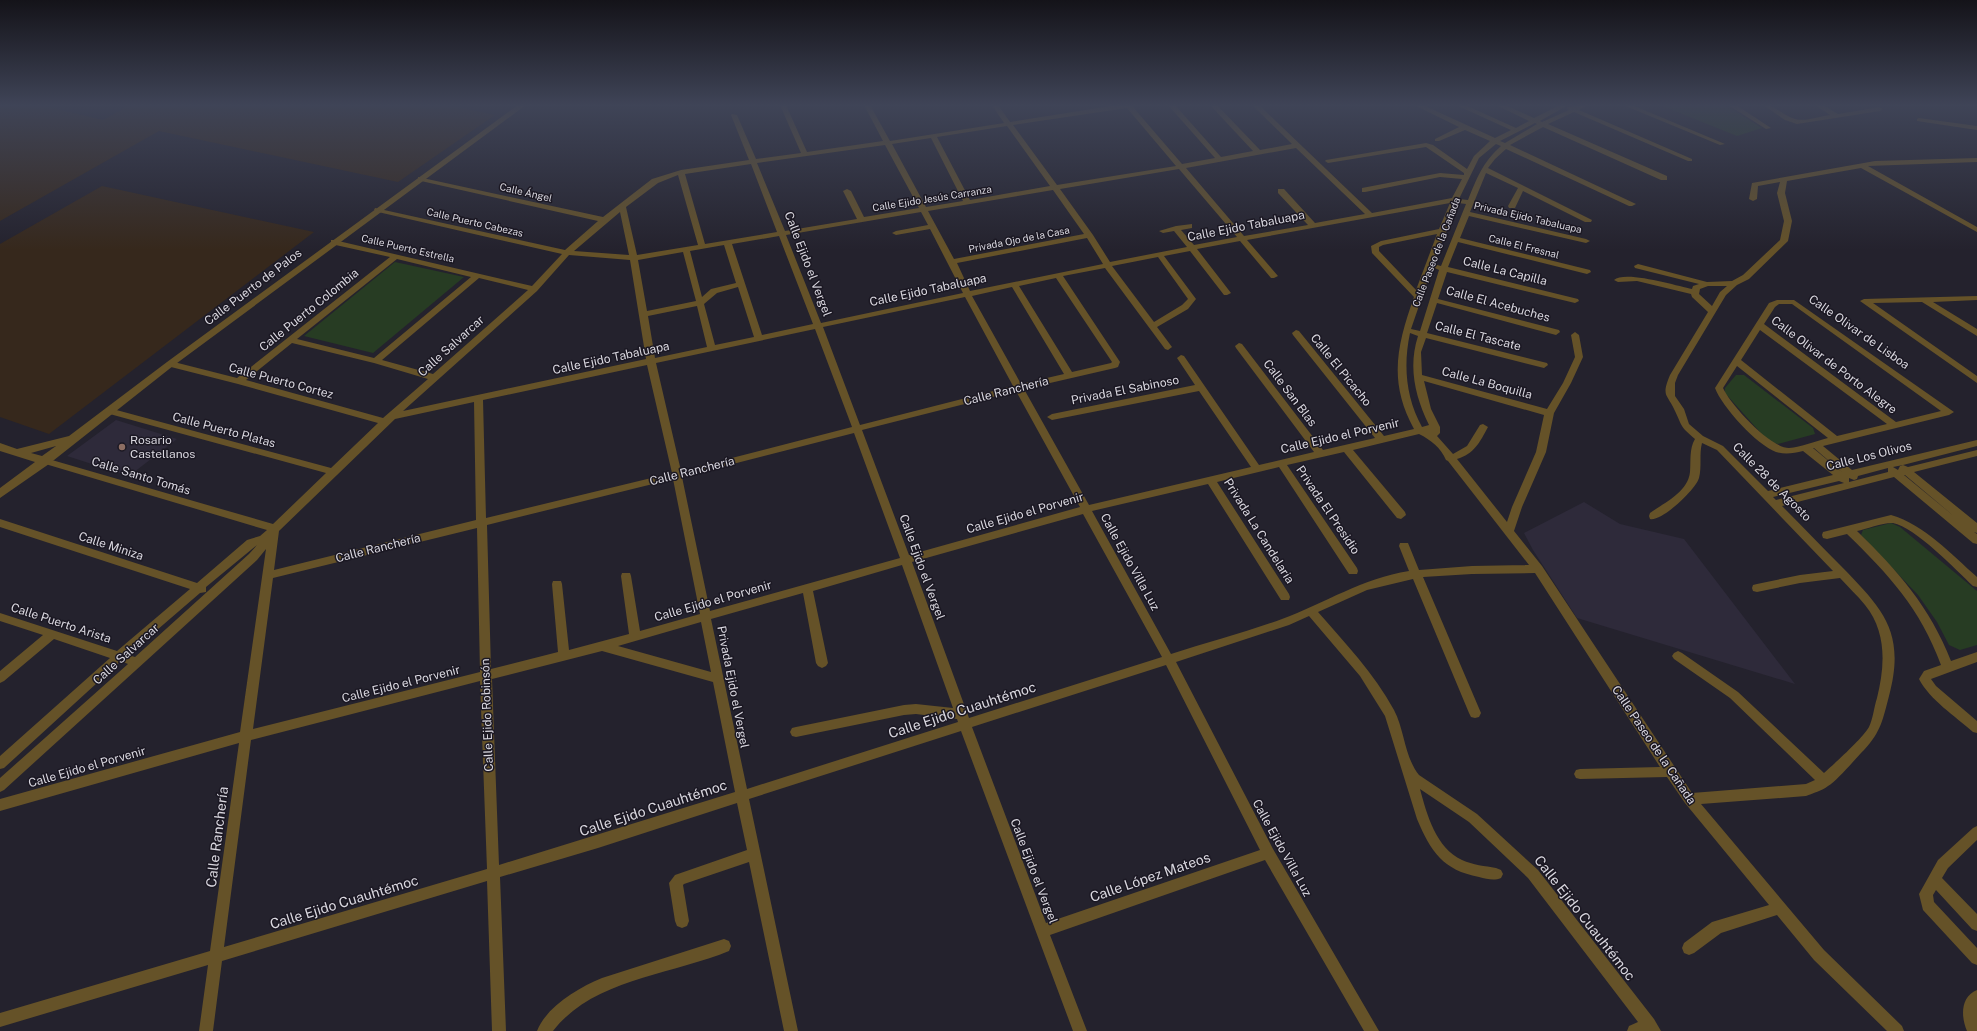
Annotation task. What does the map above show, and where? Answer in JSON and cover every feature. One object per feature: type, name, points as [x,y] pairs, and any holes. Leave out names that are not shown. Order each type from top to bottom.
[{"type":"street","name":"Calle Puerto de Palos","points":[[0,494],[170,364],[457,153]]},
{"type":"street","name":"Calle Ejido el Vergel","points":[[750,153],[819,325],[856,430],[907,561],[963,719],[1080,1031]]},
{"type":"street","name":"Calle Salvarcar","points":[[0,786],[258,552],[262,547],[264,539],[274,528],[389,419],[534,289],[567,254],[604,220],[622,206],[661,178],[680,172],[818,153]]},
{"type":"street","name":"Calle Ejido Villa Luz","points":[[893,153],[924,209],[968,294],[1169,660],[1268,853],[1372,1031]]},
{"type":"street","points":[[942,153],[967,202]]},
{"type":"street","points":[[1029,153],[1089,235],[1108,266],[1168,347]]},
{"type":"street","points":[[1169,153],[1274,276]]},
{"type":"street","points":[[1214,153],[1220,160]]},
{"type":"street","name":"Calle Ejido Jesús Carranza","points":[[567,254],[634,258],[1258,153]]},
{"type":"street","points":[[1306,153],[1370,215]]},
{"type":"street","points":[[1328,162],[1376,153]]},
{"type":"street","points":[[1440,153],[1466,174]]},
{"type":"street","name":"Calle Paseo de la Cañada","points":[[1481,153],[1476,157],[1466,174],[1455,200],[1429,265],[1406,330],[1402,345],[1401,371],[1409,410],[1420,430],[1436,439],[1449,458],[1538,569],[1689,799],[1819,955],[1847,984],[1897,1031]]},
{"type":"street","name":"Calle Paseo de la Cañada","points":[[1436,439],[1435,427],[1426,409],[1418,377],[1417,352],[1444,268],[1484,169],[1495,153]]},
{"type":"street","points":[[1522,153],[1632,204]]},
{"type":"street","points":[[1608,153],[1664,178]]},
{"type":"street","points":[[1674,153],[1690,160]]},
{"type":"street","points":[[1753,199],[1755,185],[1861,165],[1977,160]]},
{"type":"street","points":[[1861,165],[1977,230]]},
{"type":"street","points":[[1484,169],[1588,220]]},
{"type":"street","points":[[680,172],[702,246]]},
{"type":"street","points":[[1365,190],[1440,175],[1466,174]]},
{"type":"street","name":"Calle Ángel","points":[[421,179],[604,220]]},
{"type":"street","name":"Calle 28 de Agosto","points":[[1689,799],[1806,790],[1814,788],[1825,782],[1872,732],[1878,719],[1888,680],[1888,646],[1880,616],[1843,574],[1720,448],[1700,438],[1685,426],[1679,409],[1670,396],[1670,387],[1674,375],[1718,300],[1734,283],[1746,277],[1783,243],[1786,238],[1788,221],[1781,193],[1784,179]]},
{"type":"street","points":[[1512,206],[1522,187]]},
{"type":"street","points":[[847,191],[862,220]]},
{"type":"street","points":[[1281,191],[1313,226]]},
{"type":"street","name":"Calle Ejido Tabaluapa","points":[[389,419],[819,325],[1191,248],[1455,200],[1470,203]]},
{"type":"street","name":"Privada Ejido el Vergel","points":[[622,206],[634,258],[651,362],[677,475],[791,1031]]},
{"type":"street","name":"Calle Puerto Cabezas","points":[[378,210],[567,254]]},
{"type":"street","name":"Privada Ejido Tabaluapa","points":[[1466,213],[1586,241]]},
{"type":"street","points":[[896,233],[933,226]]},
{"type":"street","points":[[1163,231],[1189,226]]},
{"type":"street","points":[[1176,228],[1226,293]]},
{"type":"street","points":[[1418,297],[1375,252],[1375,246],[1381,243],[1443,231]]},
{"type":"street","name":"Privada Ojo de la Casa","points":[[952,262],[1089,235]]},
{"type":"street","name":"Calle El Fresnal","points":[[1456,239],[1587,272]]},
{"type":"street","name":"Calle Puerto Estrella","points":[[334,242],[534,289]]},
{"type":"street","points":[[727,242],[759,338]]},
{"type":"street","points":[[686,249],[712,349]]},
{"type":"street","points":[[1152,326],[1185,307],[1191,301],[1192,297],[1160,255]]},
{"type":"street","name":"Calle Puerto Colombia","points":[[239,381],[395,257]]},
{"type":"street","name":"Calle La Capilla","points":[[1429,265],[1575,301]]},
{"type":"street","points":[[1638,266],[1707,284]]},
{"type":"street","points":[[376,361],[478,275]]},
{"type":"street","name":"Calle Ranchería","points":[[268,575],[677,475],[1019,387],[1116,364],[1058,275]]},
{"type":"street","points":[[1618,280],[1637,279],[1694,292],[1712,311]]},
{"type":"street","points":[[1694,292],[1698,286],[1707,284],[1734,283]]},
{"type":"street","points":[[644,314],[700,303],[714,291],[740,284]]},
{"type":"street","points":[[1015,285],[1069,375]]},
{"type":"street","points":[[1977,298],[1864,301],[1977,380]]},
{"type":"street","points":[[1923,299],[1977,334]]},
{"type":"street","name":"Calle El Acebuches","points":[[1434,300],[1556,332]]},
{"type":"street","name":"Calle Olivar de Lisboa","points":[[1794,302],[1949,412],[1810,446],[1783,451],[1768,445],[1721,393],[1719,388],[1736,361],[1774,303],[1794,302]]},
{"type":"street","name":"Calle Olivar de Porto Alegre","points":[[1759,325],[1894,426]]},
{"type":"street","name":"Calle El Tascate","points":[[1406,330],[1544,365]]},
{"type":"street","name":"Calle El Picacho","points":[[1296,333],[1382,440]]},
{"type":"street","points":[[1509,532],[1517,507],[1541,452],[1549,413],[1567,383],[1579,357],[1575,336]]},
{"type":"street","points":[[290,340],[376,361],[435,378]]},
{"type":"street","name":"Calle San Blas","points":[[1239,346],[1321,454]]},
{"type":"street","name":"Privada El Sabinoso","points":[[1181,358],[1257,469]]},
{"type":"street","points":[[1736,361],[1835,440]]},
{"type":"street","name":"Calle Puerto Cortez","points":[[170,364],[389,419]]},
{"type":"street","name":"Calle La Boquilla","points":[[1418,377],[1549,413]]},
{"type":"street","name":"Privada El Sabinoso","points":[[1052,417],[1202,387]]},
{"type":"street","name":"Calle Ejido Robinsón","points":[[478,399],[486,676],[499,1031]]},
{"type":"street","name":"Calle Puerto Platas","points":[[109,411],[333,472]]},
{"type":"street","name":"Calle Ejido el Porvenir","points":[[0,805],[245,736],[602,646],[907,561],[1086,509],[1435,427]]},
{"type":"street","points":[[1449,458],[1460,456],[1468,452],[1483,427]]},
{"type":"street","points":[[17,452],[47,446],[77,435]]},
{"type":"street","points":[[1654,516],[1685,491],[1690,484],[1694,476],[1696,448],[1700,438]]},
{"type":"street","name":"Calle Los Olivos","points":[[1767,495],[1977,442]]},
{"type":"street","points":[[1810,446],[1846,475],[1861,482]]},
{"type":"street","name":"Calle Santo Tomás","points":[[0,447],[274,528]]},
{"type":"street","points":[[1346,448],[1401,515]]},
{"type":"street","name":"Calle Los Olivos","points":[[1775,504],[1977,453]]},
{"type":"street","name":"Privada El Presidio","points":[[1282,463],[1353,571]]},
{"type":"street","points":[[1891,464],[1977,529]]},
{"type":"street","points":[[1901,472],[1977,540]]},
{"type":"street","points":[[1846,475],[1851,485]]},
{"type":"street","name":"Privada La Candelaria","points":[[1211,480],[1285,597]]},
{"type":"street","points":[[1827,535],[1891,519],[1901,521],[1910,526],[1977,583]]},
{"type":"street","name":"Calle Miniza","points":[[0,523],[214,592]]},
{"type":"street","name":"Calle Ranchería","points":[[206,1031],[274,528]]},
{"type":"street","points":[[1849,530],[1892,571],[1918,605],[1941,646],[1948,667]]},
{"type":"street","name":"Calle Salvarcar","points":[[0,764],[119,656],[198,588],[251,543],[264,539]]},
{"type":"street","points":[[1404,546],[1415,575],[1476,713]]},
{"type":"street","name":"Calle Ejido Cuauhtémoc","points":[[0,1020],[494,873],[742,796],[963,719],[1169,660],[1285,622],[1364,587],[1415,575],[1473,570],[1538,569]]},
{"type":"street","points":[[1757,588],[1800,579],[1843,574]]},
{"type":"street","points":[[626,576],[635,637]]},
{"type":"street","points":[[557,584],[564,655]]},
{"type":"street","points":[[807,588],[822,663]]},
{"type":"street","points":[[1311,611],[1360,668],[1381,699],[1394,723],[1404,762],[1410,774],[1424,819],[1431,837],[1438,847],[1449,859],[1457,864],[1496,874]]},
{"type":"street","name":"Calle Puerto Arista","points":[[0,617],[137,662]]},
{"type":"street","points":[[0,678],[52,634]]},
{"type":"street","points":[[602,646],[718,679]]},
{"type":"street","points":[[1678,656],[1734,695],[1825,782]]},
{"type":"street","points":[[1977,657],[1928,674],[1925,679],[1932,688],[1977,728]]},
{"type":"street","points":[[796,732],[904,710],[921,710],[963,719]]},
{"type":"street","points":[[1580,774],[1670,772]]},
{"type":"street","name":"Calle Ejido Cuauhtémoc","points":[[1410,774],[1473,818],[1533,874],[1652,1028]]},
{"type":"street","points":[[1977,832],[1943,864],[1926,894],[1928,905],[1977,958]]},
{"type":"street","name":"Calle López Mateos","points":[[1043,931],[1268,853]]},
{"type":"street","points":[[682,921],[676,883],[680,879],[754,854]]},
{"type":"street","points":[[1934,879],[1977,924]]},
{"type":"street","points":[[1689,948],[1718,927],[1780,908]]},
{"type":"street","points":[[544,1031],[557,1013],[586,992],[602,985],[724,946]]},
{"type":"street","points":[[1975,1031],[1969,1018],[1969,1009],[1972,1002],[1977,998]]},
{"type":"street","points":[[1634,1031],[1652,1028]]},
{"type":"shaded area","points":[[0,153],[120,153],[0,221]]},
{"type":"shaded area","points":[[263,153],[440,153],[398,182]]},
{"type":"shaded area","points":[[102,186],[314,232],[49,434],[0,417],[0,244]]},
{"type":"shaded area","name":"Rosario Castellanos","points":[[116,420],[177,439],[129,476],[67,456]]},
{"type":"shaded area","points":[[1584,502],[1620,524],[1684,539],[1795,684],[1577,618],[1533,550],[1524,533]]},
{"type":"green space","points":[[395,262],[464,277],[373,353],[304,336]]},
{"type":"green space","points":[[1736,375],[1744,375],[1813,428],[1815,434],[1778,444],[1768,441],[1725,393],[1725,388]]},
{"type":"green space","points":[[1891,523],[1900,527],[1977,591],[1977,645],[1960,650],[1949,645],[1937,622],[1918,595],[1861,535],[1863,530]]},
{"type":"place","name":"Rosario Castellanos","points":[[122,447]]}]
